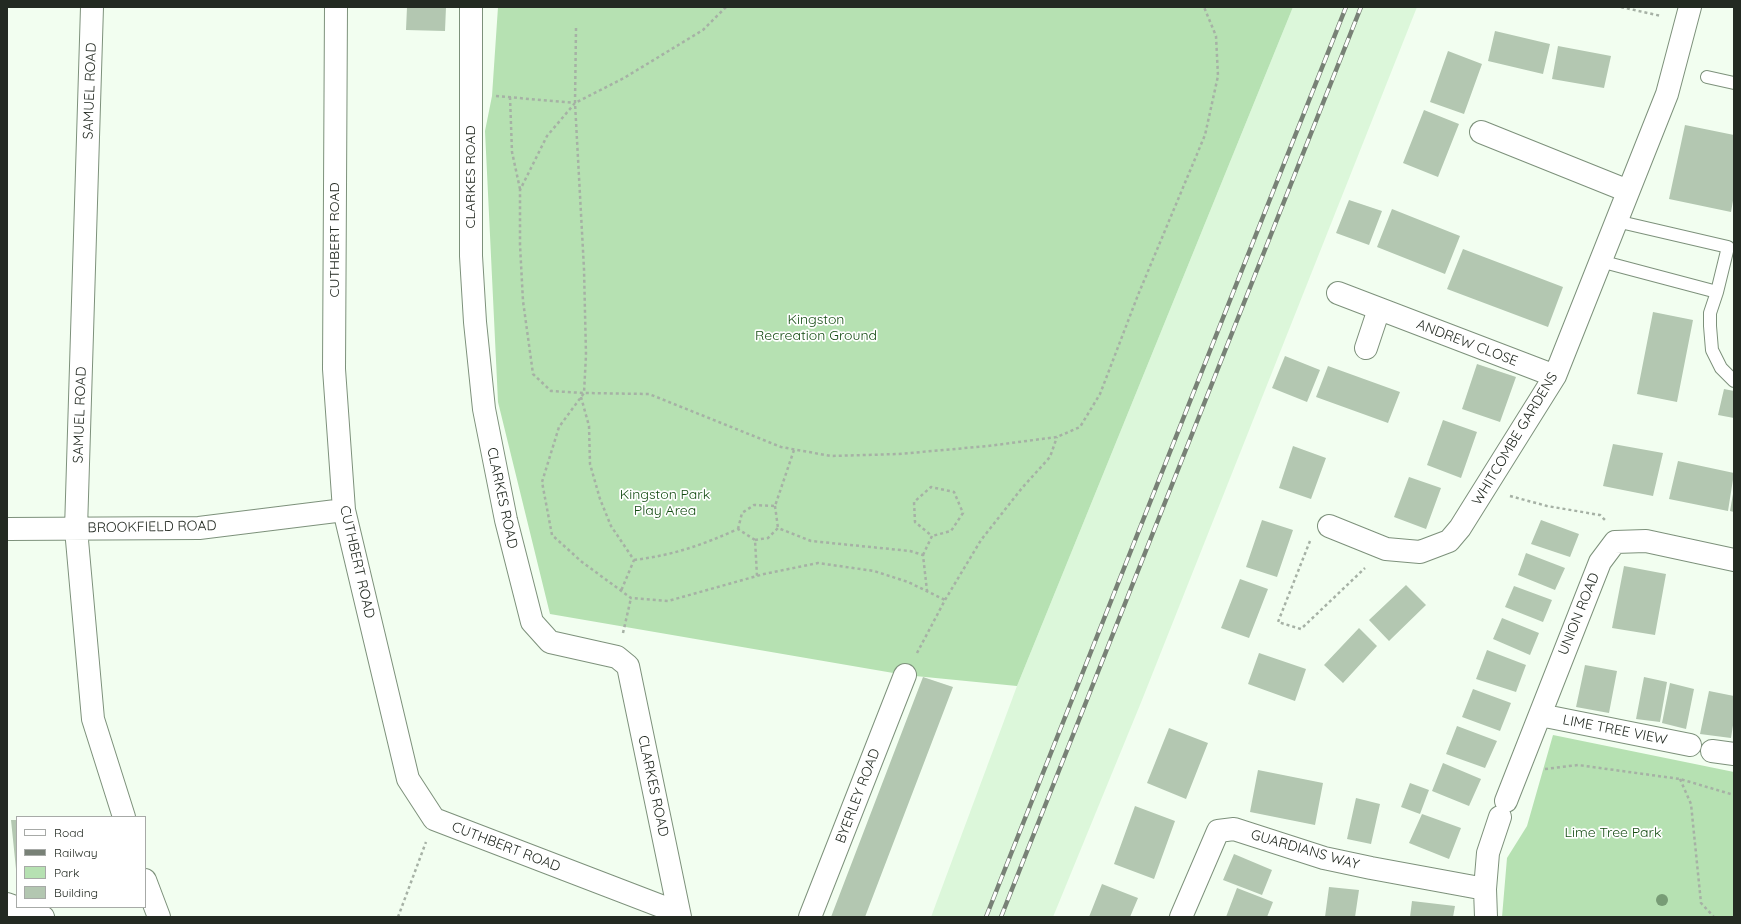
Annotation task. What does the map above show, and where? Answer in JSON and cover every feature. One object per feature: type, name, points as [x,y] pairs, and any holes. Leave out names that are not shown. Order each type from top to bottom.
[{"type":"street","name":"SAMUEL ROAD","points":[[92,7],[76,529],[93,719],[124,816]]},
{"type":"street","name":"CUTHBERT ROAD","points":[[336,7],[334,369],[344,510],[408,778],[434,819],[679,915]]},
{"type":"street","name":"CLARKES ROAD","points":[[471,7],[471,256],[475,322],[484,410],[506,520],[532,622],[550,642],[617,657],[628,666],[679,915]]},
{"type":"street","name":"WHITCOMBE GARDENS","points":[[1329,526],[1386,549],[1420,552],[1449,541],[1460,528],[1555,376],[1667,94],[1687,14]]},
{"type":"street","points":[[1481,132],[1628,191]]},
{"type":"street","name":"ANDREW CLOSE","points":[[1338,293],[1555,376]]},
{"type":"street","points":[[1366,348],[1379,309]]},
{"type":"street","name":"BROOKFIELD ROAD","points":[[7,529],[198,528],[344,510]]},
{"type":"street","name":"UNION ROAD","points":[[1486,917],[1485,888],[1488,853],[1517,772],[1600,562],[1615,542],[1646,541],[1734,560]]},
{"type":"street","name":"BYERLEY ROAD","points":[[810,917],[905,675]]},
{"type":"street","name":"LIME TREE VIEW","points":[[1540,715],[1690,745]]},
{"type":"street","points":[[1712,751],[1734,754]]},
{"type":"street","name":"GUARDIANS WAY","points":[[1180,917],[1218,831],[1234,829],[1324,858],[1370,868],[1485,888]]},
{"type":"street","points":[[146,883],[159,917]]},
{"type":"street","points":[[18,908],[43,917]]},
{"type":"lane","points":[[1707,77],[1734,83]]},
{"type":"lane","points":[[1616,221],[1728,247],[1710,314],[1712,350],[1721,368],[1734,380]]},
{"type":"lane","points":[[1600,261],[1717,292]]},
{"type":"path","points":[[520,190],[547,136],[575,103],[624,78],[703,30],[726,7]]},
{"type":"path","points":[[510,97],[512,152],[520,190],[520,246],[523,301],[533,374],[551,391],[649,394],[781,447],[831,456],[899,454],[1057,437],[1080,427],[1100,394],[1138,295],[1205,136],[1218,76],[1216,36],[1204,7]]},
{"type":"path","points":[[1621,7],[1687,14]]},
{"type":"path","points":[[576,28],[575,103],[584,269],[586,355],[584,393],[559,427],[542,482],[552,535],[582,562],[631,598],[668,600],[757,576],[818,563],[874,571],[908,582],[945,600]]},
{"type":"path","points":[[470,95],[575,103]]},
{"type":"path","points":[[581,396],[589,426],[590,464],[600,499],[611,526],[634,560]]},
{"type":"path","points":[[905,675],[945,600],[981,540],[1022,488],[1050,458],[1057,437]]},
{"type":"path","points":[[778,528],[775,506],[794,450]]},
{"type":"path","points":[[927,591],[923,555],[932,536],[951,531],[963,513],[954,492],[930,487],[914,502],[916,522],[932,536]]},
{"type":"path","points":[[1484,490],[1547,506],[1600,515],[1626,542]]},
{"type":"path","points":[[738,529],[742,513],[754,506],[775,506]]},
{"type":"path","points":[[1329,526],[1317,523],[1278,622],[1301,629],[1386,549]]},
{"type":"path","points":[[738,529],[755,540],[768,538],[778,528]]},
{"type":"path","points":[[778,528],[811,541],[910,551],[923,555]]},
{"type":"path","points":[[634,560],[660,557],[700,546],[738,529]]},
{"type":"path","points":[[755,540],[757,576]]},
{"type":"path","points":[[621,591],[634,560]]},
{"type":"path","points":[[617,657],[631,598]]},
{"type":"path","points":[[1517,772],[1578,765],[1680,778],[1734,795]]},
{"type":"path","points":[[1680,778],[1691,804],[1701,903],[1714,917]]},
{"type":"path","points":[[398,917],[434,819]]},
{"type":"shaded area","points":[[1293,7],[1417,7],[1142,700],[1053,917],[931,917],[1017,686]]},
{"type":"green space","name":"Kingston Recreation Ground","points":[[498,7],[1293,7],[1017,686],[905,675],[550,614],[498,402],[485,131],[492,96]]},
{"type":"green space","name":"Lime Tree Park","points":[[1553,735],[1734,772],[1734,917],[1502,917],[1507,858],[1527,826]]},
{"type":"building","points":[[407,7],[446,7],[445,31],[406,30]]},
{"type":"building","points":[[1495,31],[1550,44],[1543,74],[1488,61]]},
{"type":"building","points":[[1558,46],[1611,56],[1604,88],[1552,79]]},
{"type":"building","points":[[1448,51],[1482,64],[1464,114],[1430,102]]},
{"type":"building","points":[[1424,110],[1459,124],[1438,177],[1403,163]]},
{"type":"building","points":[[1685,125],[1734,135],[1734,195],[1731,212],[1669,199]]},
{"type":"building","points":[[1349,200],[1382,211],[1369,245],[1336,233]]},
{"type":"building","points":[[1392,209],[1460,236],[1445,274],[1377,247]]},
{"type":"building","points":[[1463,249],[1563,287],[1548,327],[1447,289]]},
{"type":"building","points":[[1653,312],[1693,320],[1677,402],[1637,394]]},
{"type":"building","points":[[1285,356],[1320,370],[1307,402],[1272,388]]},
{"type":"building","points":[[1477,364],[1516,377],[1500,422],[1462,409]]},
{"type":"building","points":[[1328,366],[1400,392],[1388,423],[1316,397]]},
{"type":"building","points":[[1724,389],[1734,391],[1734,418],[1718,415]]},
{"type":"building","points":[[1443,420],[1477,432],[1461,478],[1427,465]]},
{"type":"building","points":[[1613,444],[1663,453],[1653,496],[1603,486]]},
{"type":"building","points":[[1293,446],[1326,458],[1311,499],[1279,488]]},
{"type":"building","points":[[1678,461],[1734,473],[1728,511],[1669,499]]},
{"type":"building","points":[[1409,477],[1441,488],[1426,529],[1394,517]]},
{"type":"building","points":[[1734,494],[1734,512],[1730,511]]},
{"type":"building","points":[[1262,520],[1293,530],[1277,577],[1246,567]]},
{"type":"building","points":[[1541,520],[1579,534],[1570,557],[1531,544]]},
{"type":"building","points":[[1526,553],[1565,568],[1555,590],[1518,575]]},
{"type":"building","points":[[1624,566],[1666,574],[1655,635],[1612,628]]},
{"type":"building","points":[[1240,579],[1268,589],[1249,638],[1221,628]]},
{"type":"building","points":[[1406,585],[1426,605],[1389,641],[1369,620]]},
{"type":"building","points":[[1514,586],[1552,600],[1543,622],[1505,607]]},
{"type":"building","points":[[1502,618],[1539,633],[1530,655],[1493,639]]},
{"type":"building","points":[[1359,628],[1377,646],[1343,683],[1324,665]]},
{"type":"building","points":[[1487,650],[1526,665],[1516,692],[1476,679]]},
{"type":"building","points":[[1259,653],[1306,669],[1295,701],[1248,684]]},
{"type":"building","points":[[1585,665],[1617,671],[1609,713],[1576,707]]},
{"type":"building","points":[[923,677],[953,687],[865,917],[831,917]]},
{"type":"building","points":[[1644,677],[1667,682],[1660,722],[1636,719]]},
{"type":"building","points":[[1670,683],[1694,689],[1686,729],[1662,723]]},
{"type":"building","points":[[1473,689],[1511,703],[1500,731],[1462,717]]},
{"type":"building","points":[[1709,691],[1734,696],[1734,719],[1731,738],[1700,734]]},
{"type":"building","points":[[1457,726],[1497,741],[1485,768],[1446,754]]},
{"type":"building","points":[[1169,728],[1208,743],[1186,799],[1147,783]]},
{"type":"building","points":[[1443,763],[1481,779],[1469,806],[1432,791]]},
{"type":"building","points":[[1258,770],[1323,783],[1315,825],[1250,812]]},
{"type":"building","points":[[1410,783],[1429,790],[1420,814],[1401,807]]},
{"type":"building","points":[[1356,798],[1380,804],[1371,844],[1347,839]]},
{"type":"building","points":[[1135,806],[1175,821],[1154,879],[1114,864]]},
{"type":"building","points":[[1422,814],[1461,828],[1449,859],[1409,843]]},
{"type":"building","points":[[11,820],[16,820],[16,869]]},
{"type":"building","points":[[1234,854],[1272,870],[1262,895],[1223,880]]},
{"type":"building","points":[[1102,884],[1138,898],[1130,917],[1089,917]]},
{"type":"building","points":[[1329,887],[1359,890],[1355,917],[1325,917]]},
{"type":"building","points":[[1237,888],[1273,902],[1267,917],[1226,917]]},
{"type":"building","points":[[1412,901],[1455,906],[1453,917],[1410,917]]},
{"type":"railway","points":[[986,917],[1346,7]]},
{"type":"railway","points":[[1001,917],[1361,7]]},
{"type":"park label","name":"Kingston Park Play Area","points":[[665,504]]}]
